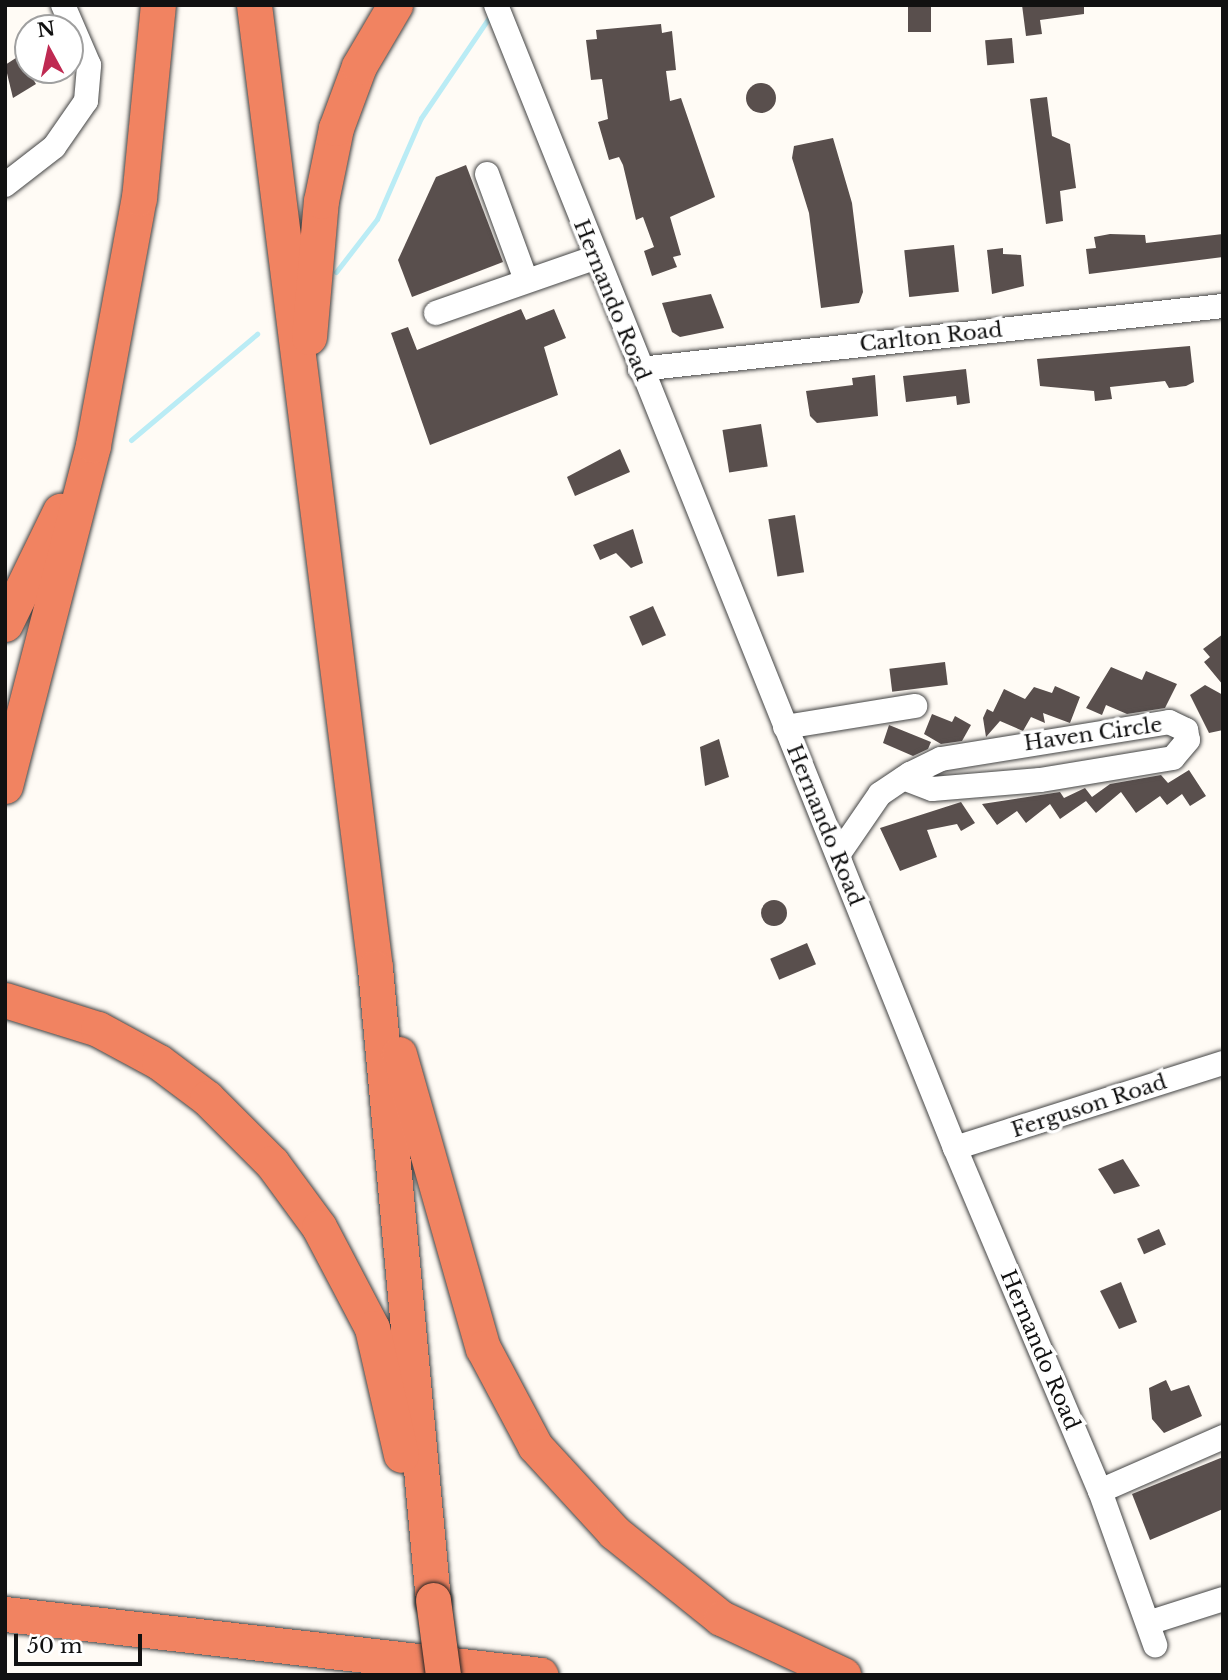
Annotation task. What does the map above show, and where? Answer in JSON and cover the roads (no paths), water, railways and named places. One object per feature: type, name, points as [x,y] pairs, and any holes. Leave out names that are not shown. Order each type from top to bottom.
[{"type":"highway","points":[[5,786],[93,445],[139,198],[158,5]]},
{"type":"highway","points":[[254,5],[375,968],[432,1589],[443,1675]]},
{"type":"highway","points":[[306,410],[327,165],[359,66],[395,5]]},
{"type":"highway","points":[[5,624],[93,445]]},
{"type":"highway","points":[[375,968],[483,1348],[535,1446],[614,1532],[721,1618],[843,1675]]},
{"type":"highway","points":[[5,1000],[98,1029],[159,1062],[207,1098],[280,1173],[319,1227],[372,1328],[432,1589]]},
{"type":"highway","points":[[5,1614],[541,1675]]},
{"type":"street","points":[[5,186],[54,147],[77,122],[86,101],[89,65],[63,5]]},
{"type":"street","name":"Hernando Road","points":[[496,5],[594,258],[955,1148],[1100,1491],[1152,1634],[1223,1599]]},
{"type":"street","points":[[487,174],[526,280]]},
{"type":"street","points":[[436,313],[594,258]]},
{"type":"street","name":"Carlton Road","points":[[640,369],[1223,306]]},
{"type":"street","points":[[785,727],[915,706]]},
{"type":"street","name":"Haven Circle","points":[[838,855],[864,812],[904,778],[942,759],[991,747],[1169,722],[1186,730],[1188,740],[1173,758],[1040,780],[932,789],[904,778]]},
{"type":"street","name":"Ferguson Road","points":[[955,1148],[1223,1063]]},
{"type":"street","points":[[1100,1491],[1223,1437]]},
{"type":"waterway","points":[[336,272],[377,219],[421,118],[492,13]]},
{"type":"waterway","points":[[131,440],[257,334]]}]
